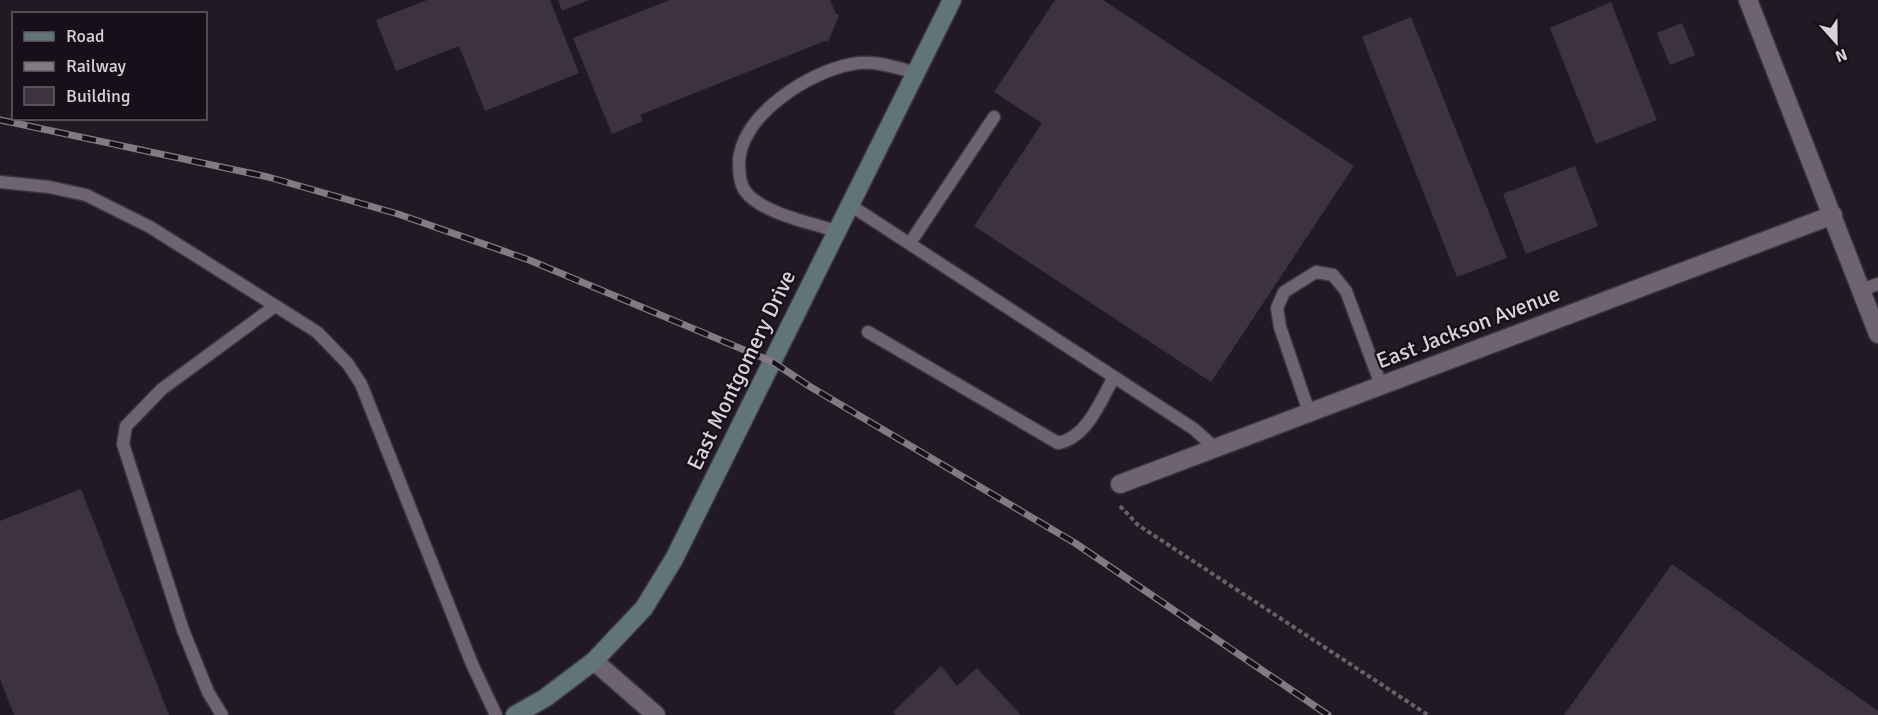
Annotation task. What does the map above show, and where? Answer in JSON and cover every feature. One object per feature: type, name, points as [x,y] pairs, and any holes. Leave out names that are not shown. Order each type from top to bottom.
[{"type":"main road","name":"East Montgomery Drive","points":[[515,715],[545,698],[594,661],[644,608],[674,559],[952,0]]},
{"type":"street","points":[[1748,0],[1833,215],[1870,287],[1878,334]]},
{"type":"street","name":"East Jackson Avenue","points":[[1120,484],[1833,215]]},
{"type":"street","points":[[594,661],[656,715]]},
{"type":"lane","points":[[837,231],[771,210],[756,201],[744,190],[738,172],[740,150],[754,125],[771,104],[823,74],[850,64],[868,62],[915,72]]},
{"type":"lane","points":[[910,243],[994,117]]},
{"type":"lane","points":[[0,182],[50,187],[86,195],[150,228],[317,332],[348,364],[361,384],[472,664],[496,715]]},
{"type":"lane","points":[[850,205],[1194,429],[1215,448]]},
{"type":"lane","points":[[1309,412],[1280,327],[1276,308],[1284,292],[1316,272],[1333,275],[1346,291],[1381,385]]},
{"type":"lane","points":[[222,715],[208,692],[183,630],[123,444],[126,426],[162,389],[275,306]]},
{"type":"lane","points":[[868,332],[1058,443],[1074,438],[1081,431],[1114,377]]},
{"type":"path","points":[[1120,484],[1120,506],[1137,525],[1428,715]]},
{"type":"building","points":[[427,0],[550,0],[579,73],[485,111],[459,46],[396,71],[376,20]]},
{"type":"building","points":[[558,0],[589,0],[562,11]]},
{"type":"building","points":[[670,0],[830,0],[836,14],[839,15],[828,42],[825,41],[640,115],[643,121],[612,134],[573,38]]},
{"type":"building","points":[[1055,0],[1103,0],[1354,166],[1211,382],[974,226],[1042,123],[994,92]]},
{"type":"building","points":[[1611,2],[1657,120],[1596,144],[1550,28]]},
{"type":"building","points":[[1411,17],[1507,258],[1457,277],[1362,37]]},
{"type":"building","points":[[1682,23],[1695,55],[1670,65],[1657,33]]},
{"type":"building","points":[[1575,166],[1598,226],[1526,254],[1503,194]]},
{"type":"building","points":[[81,489],[169,715],[14,715],[0,679],[0,521]]},
{"type":"building","points":[[1672,564],[1878,711],[1878,715],[1564,715]]},
{"type":"building","points":[[941,666],[957,686],[977,668],[1021,715],[896,715],[893,712]]},
{"type":"railway","points":[[0,120],[268,177],[398,214],[529,260],[773,362],[809,386],[1075,543],[1328,715]]}]
